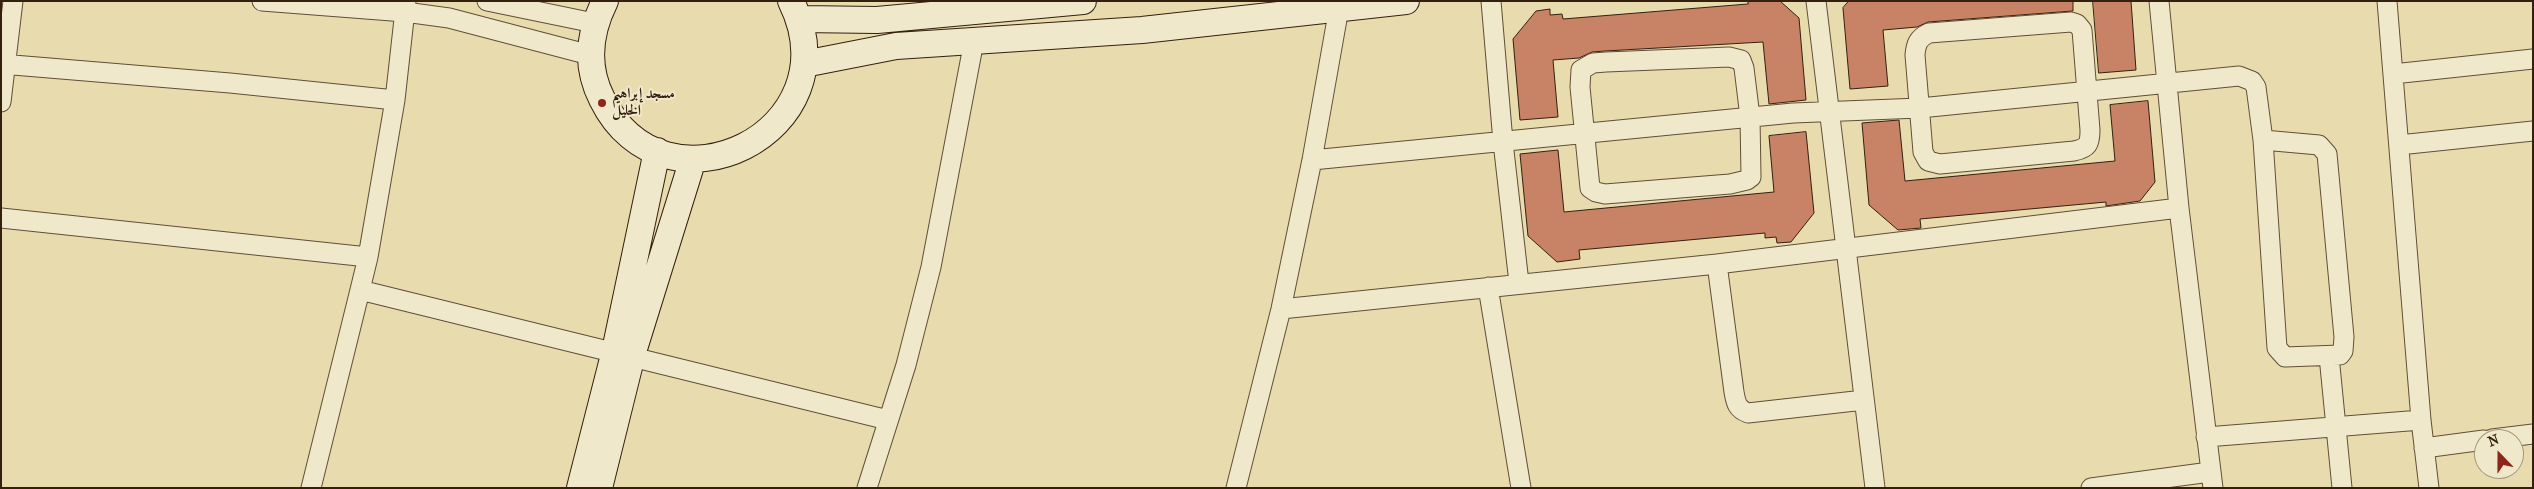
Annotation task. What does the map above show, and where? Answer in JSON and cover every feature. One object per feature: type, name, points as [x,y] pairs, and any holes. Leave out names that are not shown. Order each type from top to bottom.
[{"type":"street","points":[[1,102],[3,64],[13,1]]},
{"type":"street","points":[[262,1],[450,10],[590,55]]},
{"type":"street","points":[[487,1],[600,12],[590,55],[595,85],[609,113],[630,136],[657,152],[693,159],[725,156],[754,143],[779,122],[796,95],[804,64],[795,10],[876,20],[988,6],[1083,1]]},
{"type":"street","points":[[804,64],[896,46],[1142,30],[1406,1]]},
{"type":"street","points":[[1492,1],[1503,142],[1518,283]]},
{"type":"street","points":[[1816,1],[1875,488]]},
{"type":"street","points":[[2091,488],[2212,480],[2180,208],[2159,1]]},
{"type":"street","points":[[2387,1],[2428,488]]},
{"type":"street","points":[[311,488],[368,256],[395,100],[406,7]]},
{"type":"street","points":[[1236,488],[1281,309],[1312,160],[1339,8]]},
{"type":"street","points":[[2074,23],[2082,30],[2090,140],[2086,148],[2074,151],[1940,164],[1932,163],[1928,161],[1923,152],[1920,108],[1916,46],[1918,40],[1929,33],[2074,23]]},
{"type":"street","points":[[867,488],[906,365],[931,267],[974,41]]},
{"type":"street","points":[[1735,57],[1743,63],[1750,117],[1751,177],[1747,180],[1730,184],[1605,194],[1596,192],[1588,184],[1585,134],[1579,77],[1586,66],[1606,62],[1735,57]]},
{"type":"street","points":[[2393,74],[2533,59]]},
{"type":"street","points":[[3,64],[230,83],[395,100]]},
{"type":"street","points":[[1312,160],[1750,117],[1828,110],[1920,108],[2239,76],[2252,81],[2258,95],[2263,140],[2277,348],[2285,357],[2340,355],[2343,352],[2344,337],[2327,154],[2319,146],[2263,140]]},
{"type":"street","points":[[2399,145],[2533,131]]},
{"type":"street","points":[[599,488],[624,353],[657,152]]},
{"type":"street","points":[[580,488],[624,353],[693,159]]},
{"type":"street","points":[[1281,309],[1488,288],[1518,283],[1717,264],[2180,208]]},
{"type":"street","points":[[1,218],[368,256]]},
{"type":"street","points":[[1717,264],[1734,392],[1736,404],[1741,410],[1748,413],[1864,400]]},
{"type":"street","points":[[1488,288],[1521,488]]},
{"type":"street","points":[[360,290],[624,353],[888,420]]},
{"type":"street","points":[[2329,356],[2342,488]]},
{"type":"street","points":[[2206,437],[2421,420]]},
{"type":"street","points":[[2424,448],[2474,441]]},
{"type":"building","points":[[1748,1],[1780,1],[1799,18],[1806,100],[1769,104],[1763,42],[1605,51],[1592,52],[1579,58],[1553,60],[1558,117],[1520,120],[1513,39],[1536,11],[1550,9],[1550,15],[1562,14],[1563,19],[1748,4]]},
{"type":"building","points":[[1849,1],[2073,1],[2073,11],[1928,22],[1917,27],[1883,30],[1888,86],[1850,89],[1843,8]]},
{"type":"building","points":[[2093,1],[2131,1],[2136,70],[2099,73]]},
{"type":"building","points":[[2148,101],[2155,182],[2140,201],[2106,206],[2106,202],[1920,219],[1921,228],[1898,230],[1869,205],[1862,123],[1899,120],[1905,181],[2115,161],[2110,105]]},
{"type":"building","points":[[1806,132],[1814,213],[1791,242],[1777,243],[1776,237],[1765,238],[1765,233],[1579,250],[1580,259],[1557,262],[1528,236],[1520,154],[1558,150],[1564,212],[1774,192],[1769,136]]},
{"type":"place","name":"مسجد إبراهيم الخليل","points":[[602,103]]}]
